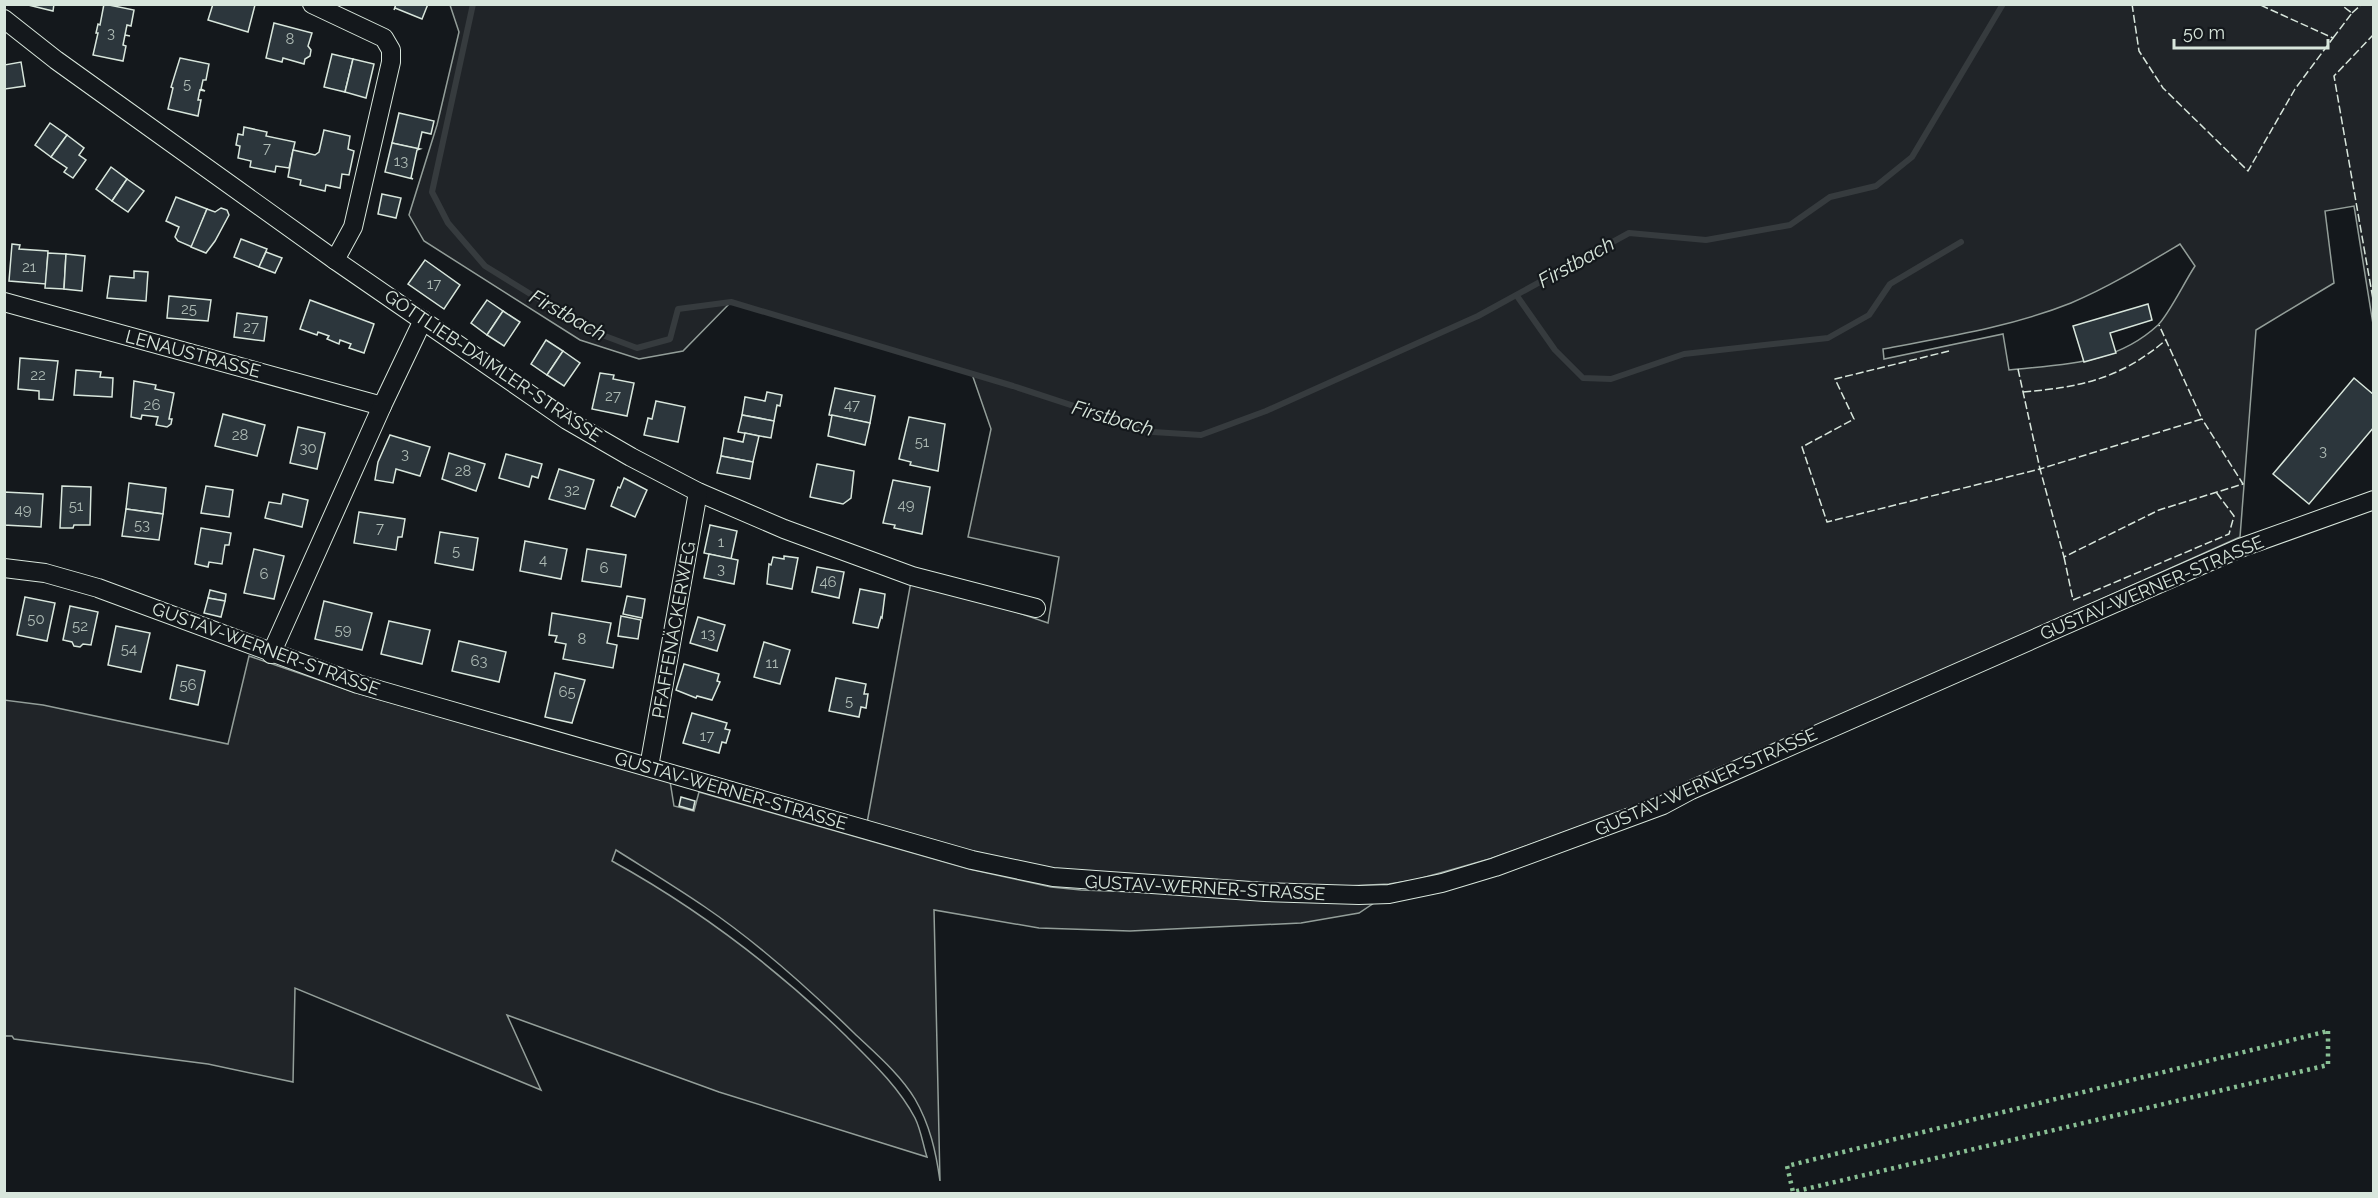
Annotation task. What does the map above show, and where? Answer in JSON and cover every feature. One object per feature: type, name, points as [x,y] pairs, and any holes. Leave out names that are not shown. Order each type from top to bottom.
[{"type":"street","points":[[312,4],[384,38],[390,50],[391,62],[353,227],[334,260]]},
{"type":"street","name":"GOTTLIEB-DAIMLER-STRASSE","points":[[4,19],[56,60],[334,260],[567,420],[698,492],[784,529],[912,576],[1036,608]]},
{"type":"street","name":"LENAUSTRASSE","points":[[4,302],[382,406]]},
{"type":"street","points":[[271,654],[423,320]]},
{"type":"street","name":"PFAFFENÄCKERWEG","points":[[649,767],[698,492]]},
{"type":"street","name":"GUSTAV-WERNER-STRASSE","points":[[4,568],[45,573],[98,588],[271,654],[358,684],[865,830],[1022,872],[1083,881],[1327,895],[1389,894],[1416,889],[1495,867],[1663,805],[1691,789],[2229,552],[2373,500]]},
{"type":"shaded area","points":[[450,5],[2373,5],[2373,324],[2354,206],[2325,211],[2334,283],[2256,330],[2240,537],[1663,796],[1493,858],[1415,880],[1389,884],[1327,887],[1084,874],[1023,865],[867,823],[912,576],[1048,623],[1059,557],[968,537],[991,429],[972,374],[731,302],[683,351],[639,359],[580,340],[424,241],[409,215],[437,125],[459,32]],"holes":[[[2180,244],[2195,266],[2158,325],[2124,348],[2106,355],[2069,364],[2009,370],[2003,334],[1884,359],[1883,349],[2002,325],[2071,303],[2113,283]]]},
{"type":"shaded area","points":[[249,656],[357,693],[670,781],[674,806],[694,811],[699,792],[969,869],[1051,887],[1377,901],[1359,913],[1301,923],[1130,931],[1039,928],[934,910],[940,1181],[932,1139],[925,1119],[909,1090],[887,1064],[800,982],[744,935],[616,850],[612,861],[674,898],[734,940],[763,962],[845,1035],[901,1095],[917,1123],[927,1157],[719,1092],[507,1015],[541,1090],[295,988],[293,1082],[208,1064],[5,1036],[4,700],[43,705],[228,744]]},
{"type":"building","points":[[24,4],[54,4],[53,11]]},
{"type":"building","points":[[104,4],[134,10],[131,26],[127,25],[123,61],[93,55]]},
{"type":"building","points":[[213,4],[255,5],[248,32],[208,20]]},
{"type":"building","points":[[396,4],[428,4],[422,19],[395,8],[394,10]]},
{"type":"building","points":[[274,23],[312,33],[308,46],[311,50],[310,56],[305,59],[304,64],[283,58],[282,62],[266,58]]},
{"type":"building","points":[[332,54],[353,59],[345,92],[324,87]]},
{"type":"building","points":[[180,58],[209,64],[206,80],[203,80],[201,89],[205,91],[200,90],[198,116],[168,109],[173,88],[171,87]]},
{"type":"building","points":[[353,59],[374,64],[366,98],[345,92]]},
{"type":"building","points":[[21,62],[25,86],[5,89],[4,65]]},
{"type":"building","points":[[399,113],[434,121],[431,134],[422,132],[418,149],[392,143]]},
{"type":"building","points":[[50,123],[67,135],[51,157],[35,145]]},
{"type":"building","points":[[244,127],[267,132],[266,136],[295,142],[289,168],[276,166],[275,172],[250,167],[251,161],[238,158],[240,146],[236,145],[238,134],[243,135]]},
{"type":"building","points":[[324,130],[350,136],[348,149],[354,151],[349,175],[342,174],[340,188],[326,185],[325,191],[300,185],[301,180],[288,177],[293,150],[315,155],[319,152]]},
{"type":"building","points":[[67,135],[84,148],[79,155],[86,160],[73,178],[64,172],[67,168],[51,157]]},
{"type":"building","points":[[392,143],[420,149],[417,150],[411,178],[413,179],[385,172]]},
{"type":"building","points":[[111,167],[127,179],[112,201],[96,189]]},
{"type":"building","points":[[127,179],[144,191],[128,212],[112,201]]},
{"type":"building","points":[[382,194],[401,198],[396,218],[378,214]]},
{"type":"building","points":[[176,197],[207,209],[192,247],[178,241],[175,237],[179,227],[166,221]]},
{"type":"building","points":[[221,208],[227,210],[229,215],[206,253],[191,247],[207,209],[215,212]]},
{"type":"building","points":[[241,239],[267,249],[259,267],[234,257]]},
{"type":"building","points":[[12,244],[20,245],[19,249],[48,251],[46,284],[9,281]]},
{"type":"building","points":[[266,252],[282,258],[275,273],[259,267]]},
{"type":"building","points":[[48,253],[66,254],[64,289],[45,288]]},
{"type":"building","points":[[66,254],[85,256],[82,291],[64,289]]},
{"type":"building","points":[[425,260],[460,285],[444,309],[408,284]]},
{"type":"building","points":[[134,271],[148,272],[146,301],[107,298],[110,276],[134,278]]},
{"type":"building","points":[[169,296],[211,300],[208,321],[167,318]]},
{"type":"building","points":[[310,300],[374,324],[364,353],[349,348],[351,344],[340,340],[339,344],[327,339],[329,336],[318,332],[317,335],[300,329]]},
{"type":"building","points":[[487,300],[503,311],[487,335],[471,323]]},
{"type":"building","points":[[2148,304],[2152,320],[2110,333],[2116,353],[2084,362],[2073,326]]},
{"type":"building","points":[[503,311],[520,322],[504,346],[487,335]]},
{"type":"building","points":[[237,313],[267,317],[264,341],[234,337]]},
{"type":"building","points":[[546,340],[563,351],[547,375],[531,364]]},
{"type":"building","points":[[563,351],[580,363],[564,386],[547,375]]},
{"type":"building","points":[[20,358],[58,361],[53,400],[39,399],[39,391],[18,389]]},
{"type":"building","points":[[76,370],[101,372],[100,377],[113,378],[112,397],[74,395]]},
{"type":"building","points":[[600,373],[614,375],[613,379],[634,383],[627,416],[592,409]]},
{"type":"building","points":[[2354,378],[2374,395],[2374,427],[2309,504],[2273,474]]},
{"type":"building","points":[[134,381],[156,385],[155,389],[174,393],[169,419],[172,419],[171,424],[167,427],[156,425],[158,417],[142,415],[141,419],[131,417]]},
{"type":"building","points":[[835,388],[875,396],[870,423],[829,415]]},
{"type":"building","points":[[767,392],[782,395],[780,406],[777,405],[774,421],[742,415],[745,397],[765,401]]},
{"type":"building","points":[[656,401],[685,407],[678,442],[644,435],[648,418],[652,419]]},
{"type":"building","points":[[223,414],[265,425],[257,456],[215,446]]},
{"type":"building","points":[[742,415],[774,421],[771,438],[738,432]]},
{"type":"building","points":[[832,415],[870,423],[865,445],[828,436]]},
{"type":"building","points":[[909,417],[945,424],[938,471],[910,465],[911,462],[899,459]]},
{"type":"building","points":[[298,427],[325,433],[317,469],[290,463]]},
{"type":"building","points":[[745,433],[759,436],[753,462],[721,456],[724,438],[743,442]]},
{"type":"building","points":[[390,435],[430,447],[420,476],[396,469],[393,483],[375,480],[378,462]]},
{"type":"building","points":[[449,453],[485,464],[476,491],[442,479]]},
{"type":"building","points":[[506,454],[542,464],[538,478],[532,476],[529,487],[499,478]]},
{"type":"building","points":[[721,456],[753,462],[750,479],[717,473]]},
{"type":"building","points":[[817,464],[854,471],[851,498],[843,504],[810,497]]},
{"type":"building","points":[[559,469],[594,480],[585,509],[549,499]]},
{"type":"building","points":[[624,478],[647,490],[635,517],[611,506]]},
{"type":"building","points":[[893,480],[930,487],[922,534],[894,528],[895,525],[883,523]]},
{"type":"building","points":[[129,483],[166,488],[163,514],[126,509]]},
{"type":"building","points":[[62,486],[91,487],[90,525],[60,528]]},
{"type":"building","points":[[206,486],[233,490],[229,517],[201,513]]},
{"type":"building","points":[[4,492],[43,494],[41,527],[4,525]]},
{"type":"building","points":[[283,494],[308,500],[302,527],[265,518],[269,502],[281,504]]},
{"type":"building","points":[[126,509],[163,514],[159,540],[122,536]]},
{"type":"building","points":[[359,512],[405,519],[402,537],[398,537],[396,550],[354,543]]},
{"type":"building","points":[[710,525],[737,531],[731,559],[704,553]]},
{"type":"building","points":[[201,528],[231,533],[229,545],[225,545],[222,564],[209,562],[208,567],[195,564]]},
{"type":"building","points":[[440,532],[478,538],[473,570],[435,563]]},
{"type":"building","points":[[525,541],[567,549],[561,579],[520,571]]},
{"type":"building","points":[[254,549],[284,556],[274,599],[244,593]]},
{"type":"building","points":[[587,549],[626,555],[621,587],[582,581]]},
{"type":"building","points":[[709,554],[738,560],[734,584],[704,578]]},
{"type":"building","points":[[784,556],[798,558],[792,589],[767,584],[769,564],[771,565],[773,557],[784,559]]},
{"type":"building","points":[[817,567],[844,572],[839,598],[812,592]]},
{"type":"building","points":[[860,589],[885,594],[882,618],[878,628],[853,623]]},
{"type":"building","points":[[210,590],[226,594],[225,601],[208,598]]},
{"type":"building","points":[[627,596],[645,599],[642,618],[623,614]]},
{"type":"building","points":[[25,597],[55,603],[47,641],[17,635]]},
{"type":"building","points":[[208,598],[225,601],[221,617],[204,613]]},
{"type":"building","points":[[324,601],[372,613],[362,650],[315,639]]},
{"type":"building","points":[[70,606],[98,612],[91,645],[74,646],[72,642],[63,640]]},
{"type":"building","points":[[552,613],[611,623],[607,643],[617,645],[613,668],[563,659],[566,644],[555,642],[557,636],[549,635]]},
{"type":"building","points":[[621,616],[641,620],[638,639],[618,636]]},
{"type":"building","points":[[698,617],[725,625],[717,651],[690,643]]},
{"type":"building","points":[[389,621],[430,630],[422,664],[381,654]]},
{"type":"building","points":[[116,626],[150,633],[141,672],[108,665]]},
{"type":"building","points":[[459,641],[506,652],[499,682],[452,671]]},
{"type":"building","points":[[764,642],[790,650],[780,684],[754,677]]},
{"type":"building","points":[[684,664],[719,674],[717,681],[720,682],[712,700],[697,696],[696,698],[676,690]]},
{"type":"building","points":[[177,665],[205,671],[198,705],[170,699]]},
{"type":"building","points":[[555,673],[585,680],[572,723],[545,717]]},
{"type":"building","points":[[836,678],[866,684],[864,694],[868,694],[866,708],[861,707],[859,717],[829,711]]},
{"type":"building","points":[[692,713],[727,723],[725,729],[730,730],[726,743],[722,742],[719,753],[683,743]]},
{"type":"building","points":[[681,797],[695,801],[693,810],[679,806]]},
{"type":"waterway","name":"Firstbach","points":[[473,4],[432,192],[448,223],[485,266],[589,330],[637,348],[670,339],[678,309],[731,302],[1013,386],[1153,432],[1201,435],[1266,411],[1478,316],[1629,233],[1706,240],[1790,225],[1830,197],[1876,186],[1912,157],[2003,4]]},
{"type":"waterway","points":[[1517,296],[1555,350],[1583,378],[1611,379],[1684,354],[1828,338],[1869,315],[1890,284],[1961,242]]},
{"type":"hedge","points":[[2328,1031],[2328,1065],[1793,1192],[1787,1166],[2328,1031]]},
{"type":"fence","points":[[2132,4],[2139,51],[2163,88],[2248,171],[2295,89],[2333,38],[2258,4]]},
{"type":"fence","points":[[2333,38],[2352,13],[2340,4]]},
{"type":"fence","points":[[2352,13],[2362,4]]},
{"type":"fence","points":[[2374,34],[2334,76],[2374,305]]},
{"type":"fence","points":[[2018,369],[2040,469],[2202,419],[2159,325]]},
{"type":"fence","points":[[2023,392],[2082,384],[2099,379],[2132,364],[2166,340]]},
{"type":"fence","points":[[1949,351],[1835,379],[1854,419],[1802,447],[1827,522],[2040,469],[2064,557],[2159,510],[2243,484],[2202,419]]},
{"type":"fence","points":[[2064,557],[2073,600],[2229,534],[2234,516],[2216,492]]}]
